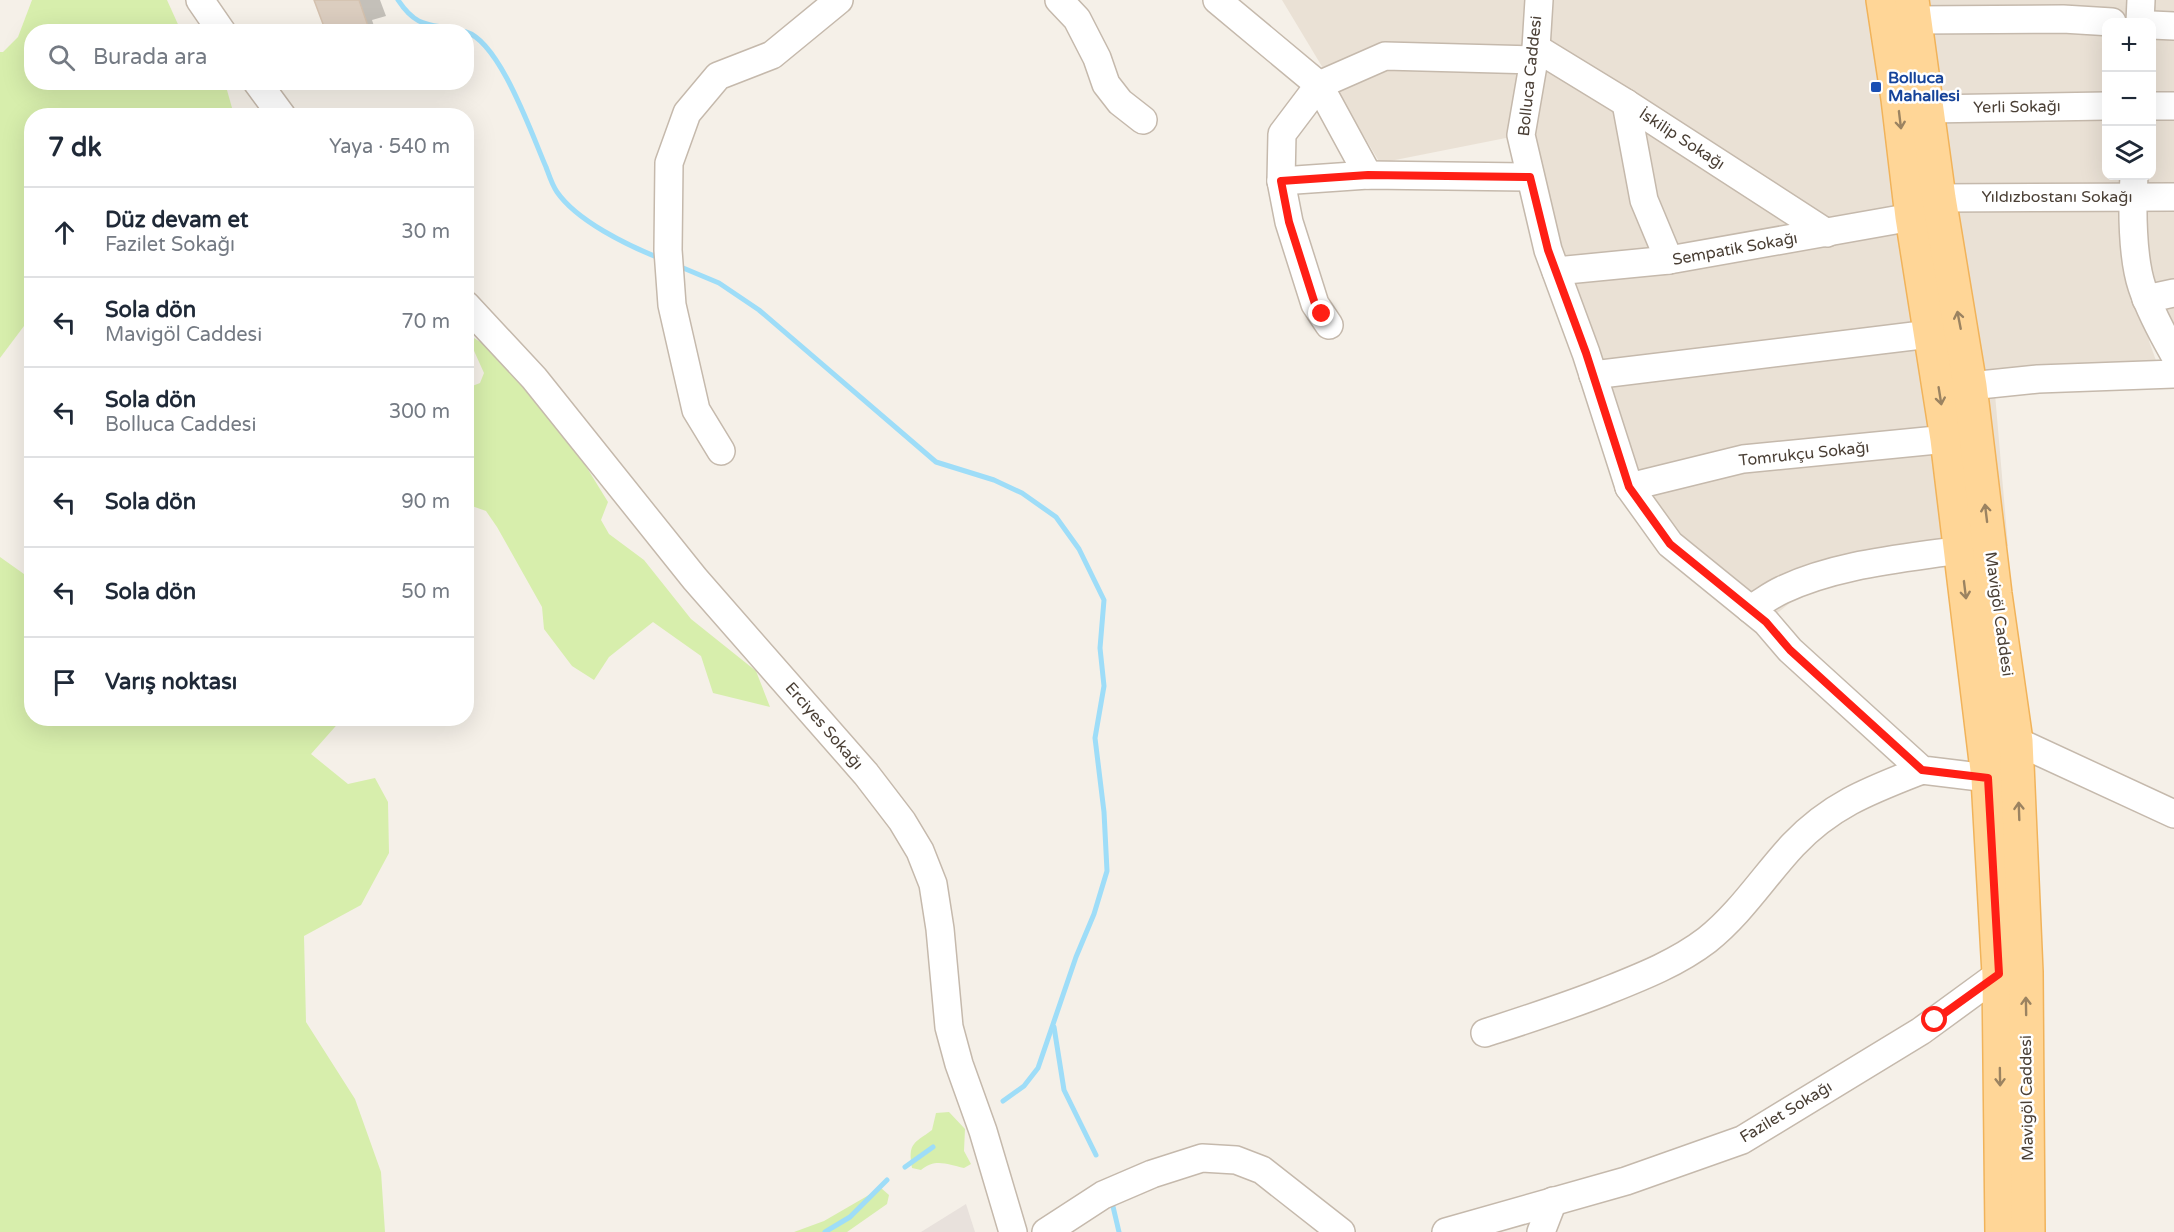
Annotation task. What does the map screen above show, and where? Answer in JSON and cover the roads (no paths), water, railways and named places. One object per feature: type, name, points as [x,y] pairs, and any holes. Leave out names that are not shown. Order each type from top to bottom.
[{"type":"main road","name":"Mavigöl Caddesi","points":[[1883,0],[1912,217],[1947,439],[1988,778],[1999,974],[2002,1232]]},
{"type":"main road","name":"Mavigöl Caddesi","points":[[1913,10],[1939,198],[1970,386],[1995,594],[2016,741],[2026,972],[2028,1232]]},
{"type":"street","points":[[200,0],[216,24]]},
{"type":"street","points":[[721,451],[696,410],[672,304],[669,260],[669,163],[687,113],[718,76],[772,55],[839,0]]},
{"type":"street","points":[[1059,0],[1077,19],[1097,58],[1106,84],[1120,102],[1143,120]]},
{"type":"street","points":[[1217,0],[1319,85],[1368,175]]},
{"type":"street","name":"Bolluca Caddesi","points":[[1539,0],[1535,54],[1521,135],[1548,250],[1593,375],[1629,487],[1670,544],[1766,622],[1790,650],[1922,770]]},
{"type":"street","points":[[2140,18],[2141,0]]},
{"type":"street","points":[[1913,10],[2102,21]]},
{"type":"street","points":[[2156,25],[2174,26]]},
{"type":"street","points":[[1329,325],[1315,304],[1289,222],[1281,181],[1282,134],[1319,85],[1385,56],[1535,54]]},
{"type":"street","name":"İskilip Sokağı","points":[[1535,54],[1626,103],[1827,233]]},
{"type":"street","points":[[263,90],[276,108]]},
{"type":"street","points":[[1626,103],[1644,201],[1669,260]]},
{"type":"street","name":"Yerli Sokağı","points":[[1928,109],[2102,106]]},
{"type":"street","points":[[2156,106],[2174,106]]},
{"type":"street","points":[[1281,181],[1368,175],[1530,177]]},
{"type":"street","points":[[2133,186],[2137,262],[2141,285],[2157,324],[2174,354]]},
{"type":"street","name":"Yıldızbostanı Sokağı","points":[[1939,198],[2133,186],[2174,197]]},
{"type":"street","name":"Sempatik Sokağı","points":[[1556,271],[1669,260],[1912,217]]},
{"type":"street","points":[[2146,299],[2174,294]]},
{"type":"street","name":"Erciyes Sokağı","points":[[474,314],[534,378],[695,579],[866,774],[902,820],[920,851],[933,884],[940,929],[949,1027],[1013,1232]]},
{"type":"street","points":[[1593,375],[1930,334]]},
{"type":"street","points":[[1970,386],[2038,379],[2174,374]]},
{"type":"street","name":"Tomrukçu Sokağı","points":[[1629,487],[1743,459],[1947,439]]},
{"type":"street","points":[[1750,609],[1782,590],[1823,575],[1871,564],[1960,550]]},
{"type":"street","points":[[2016,741],[2174,814]]},
{"type":"street","points":[[1485,1033],[1568,1006],[1645,976],[1683,957],[1730,920],[1794,844],[1834,810],[1863,793],[1922,770],[1988,778]]},
{"type":"street","name":"Fazilet Sokağı","points":[[1446,1232],[1636,1178],[1742,1140],[1921,1031],[1999,974]]},
{"type":"street","points":[[1046,1232],[1103,1194],[1152,1174],[1203,1158],[1236,1160],[1262,1170],[1341,1232]]},
{"type":"street","points":[[1541,1232],[1552,1201]]},
{"type":"waterway","points":[[398,0],[413,17],[427,24]]},
{"type":"waterway","points":[[474,36],[491,53],[503,71],[524,113],[554,186],[566,203],[604,231],[659,258]]},
{"type":"waterway","points":[[676,265],[719,283],[759,310],[936,462],[994,480],[1022,493],[1056,517],[1079,549],[1104,600],[1100,648],[1104,686],[1095,738],[1104,812],[1107,871],[1094,914],[1076,957],[1038,1068],[1024,1086],[1003,1101]]},
{"type":"waterway","points":[[1054,1027],[1064,1090],[1096,1155]]},
{"type":"waterway","points":[[905,1167],[933,1147]]},
{"type":"waterway","points":[[825,1232],[850,1217],[887,1180]]},
{"type":"waterway","points":[[1111,1198],[1119,1232]]},
{"type":"place","name":"Bolluca Mahallesi","points":[[1876,87]]}]
